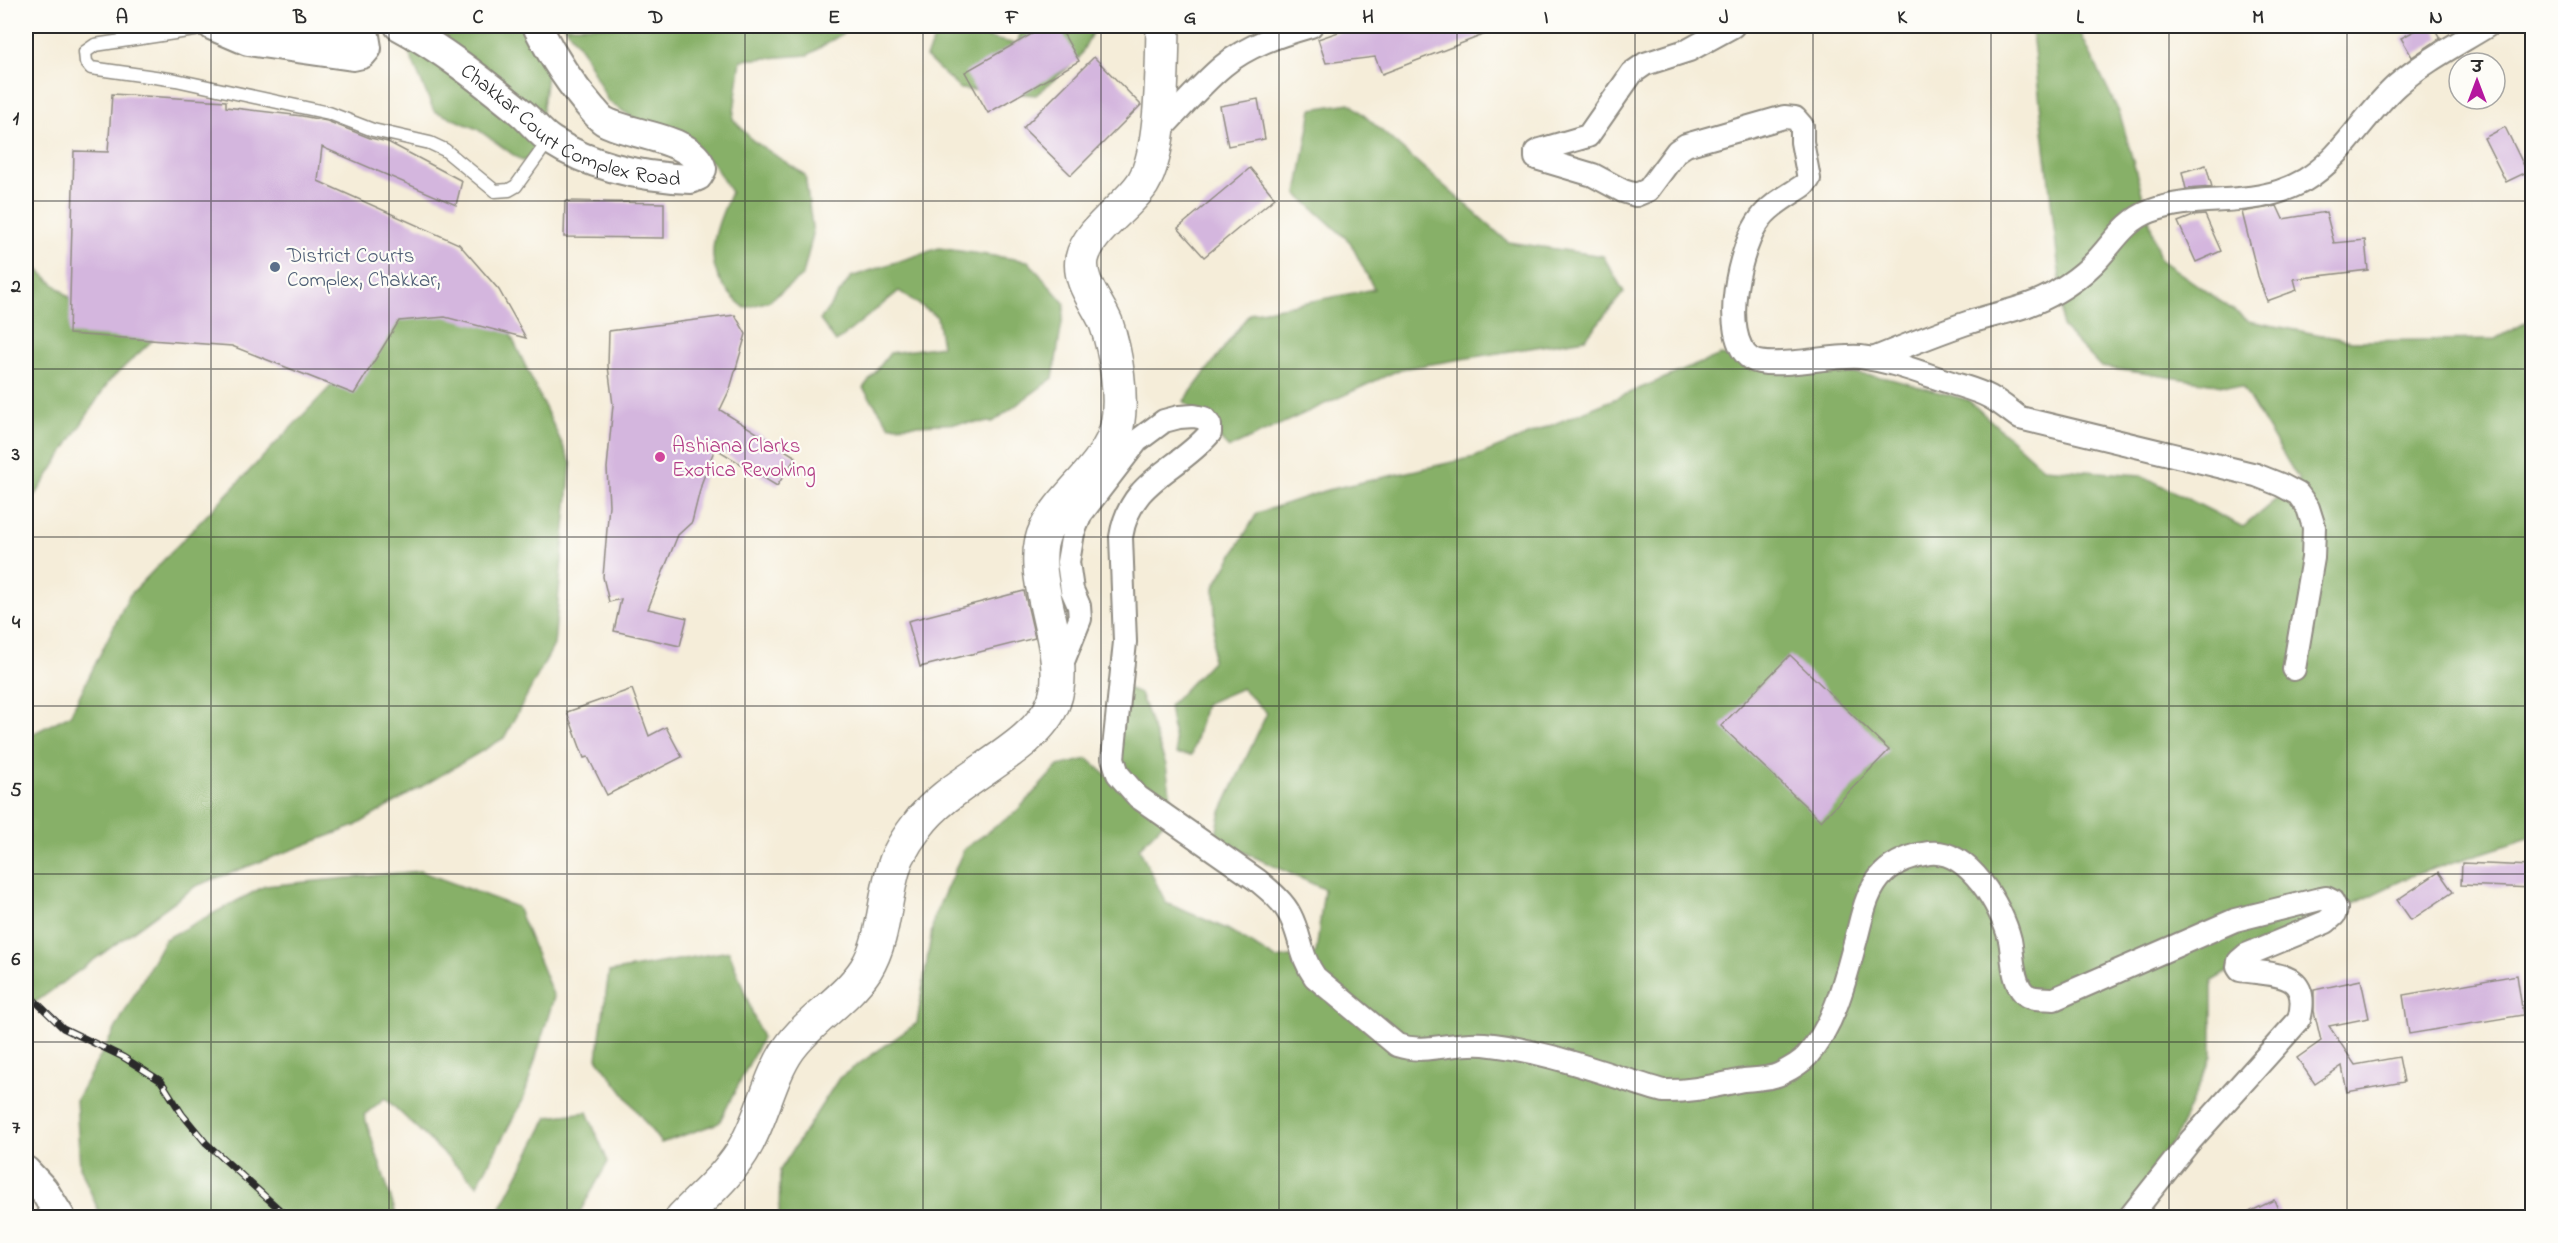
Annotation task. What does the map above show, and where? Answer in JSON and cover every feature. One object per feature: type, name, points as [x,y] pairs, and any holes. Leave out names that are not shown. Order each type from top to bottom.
[{"type":"highway","points":[[682,1218],[731,1167],[746,1145],[784,1056],[800,1033],[844,996],[866,969],[877,945],[898,856],[918,824],[944,797],[1032,734],[1054,702],[1060,669],[1041,565],[1045,530],[1103,454],[1116,431],[1119,410],[1114,352],[1105,321],[1084,279],[1082,260],[1088,243],[1142,185],[1150,168],[1157,133],[1163,26]]},
{"type":"street","points":[[214,26],[248,41],[324,52],[353,56],[362,54],[367,48],[365,36],[359,31],[283,26]]},
{"type":"street","name":"Chakkar Court Complex Road","points":[[399,26],[427,41],[522,112],[549,140],[574,154],[643,175],[691,179],[698,176],[702,169],[698,160],[680,145],[604,122],[569,84],[537,26]]},
{"type":"street","points":[[1157,133],[1223,66],[1275,37],[1311,26]]},
{"type":"street","points":[[1733,26],[1689,50],[1646,64],[1632,73],[1588,136],[1540,150],[1536,152],[1536,158],[1593,175],[1635,195],[1648,190],[1677,150],[1686,145],[1785,117],[1795,118],[1803,126],[1802,141],[1809,179],[1804,185],[1765,212],[1751,234],[1740,264],[1733,312],[1738,339],[1748,356],[1763,363],[1839,357],[1873,359],[1898,364],[1988,396],[2020,418],[2281,484],[2298,494],[2308,508],[2314,527],[2313,558],[2294,669]]},
{"type":"street","points":[[1873,359],[1945,330],[2031,304],[2053,294],[2093,264],[2121,230],[2134,219],[2150,211],[2175,204],[2252,199],[2279,192],[2305,180],[2324,166],[2395,87],[2424,64],[2487,26]]},
{"type":"street","points":[[1060,669],[1080,619],[1079,606],[1072,590],[1068,562],[1073,533],[1081,514],[1137,441],[1164,422],[1194,416],[1204,418],[1210,425],[1210,433],[1144,489],[1131,504],[1124,520],[1121,537],[1125,642],[1113,758],[1118,774],[1138,797],[1257,880],[1274,895],[1290,915],[1305,963],[1315,977],[1397,1045],[1407,1048],[1420,1050],[1481,1043],[1513,1048],[1663,1091],[1684,1092],[1779,1075],[1806,1058],[1827,1026],[1842,990],[1866,901],[1883,873],[1900,862],[1930,853],[1945,853],[1959,861],[1986,887],[1999,911],[2009,939],[2019,984],[2024,993],[2036,998],[2054,999],[2235,920],[2326,898],[2332,901],[2336,909],[2334,915],[2326,922],[2246,955],[2239,961],[2240,970],[2286,977],[2294,981],[2299,986],[2300,993],[2299,1020],[2191,1140],[2128,1218]]},
{"type":"street","points":[[26,1171],[43,1190],[62,1218]]},
{"type":"lane","points":[[214,26],[95,45],[85,52],[86,62],[91,68],[176,80],[329,113],[373,130],[430,143],[445,150],[495,191],[509,190],[516,186],[549,140]]},
{"type":"green space","points":[[388,26],[528,26],[533,30],[547,74],[537,157],[522,161],[477,129],[434,111],[399,30]]},
{"type":"green space","points":[[565,26],[855,26],[808,55],[741,60],[733,119],[752,140],[805,175],[813,234],[803,275],[769,301],[745,308],[730,294],[720,281],[713,254],[718,225],[731,192],[712,162],[657,134],[608,101],[584,53]]},
{"type":"green space","points":[[940,26],[994,26],[988,38],[1017,44],[1023,26],[1095,27],[1079,58],[1036,95],[960,89],[926,57]]},
{"type":"green space","points":[[2037,26],[2077,26],[2120,114],[2160,259],[2249,321],[2352,341],[2496,339],[2532,319],[2532,837],[2411,876],[2303,928],[2212,981],[2212,1056],[2175,1139],[2126,1217],[779,1218],[780,1170],[839,1078],[917,1023],[934,917],[964,849],[1016,812],[1058,766],[1088,759],[1125,791],[1114,738],[1126,688],[1140,693],[1166,765],[1173,813],[1139,848],[1166,903],[1227,929],[1276,959],[1316,953],[1324,889],[1215,839],[1221,812],[1267,713],[1242,688],[1205,704],[1192,755],[1177,754],[1169,706],[1212,661],[1215,620],[1214,587],[1257,513],[1327,490],[1475,457],[1720,355],[1887,378],[1968,400],[2043,468],[2141,475],[2243,527],[2299,480],[2243,388],[2101,367],[2062,327],[2062,298],[2032,32]]},
{"type":"green space","points":[[1350,103],[1508,242],[1603,256],[1624,292],[1585,339],[1401,369],[1229,448],[1184,401],[1250,313],[1374,289],[1350,242],[1297,194],[1312,109]]},
{"type":"green space","points":[[939,248],[1028,261],[1065,304],[1053,378],[993,422],[890,426],[863,388],[890,353],[942,346],[937,317],[899,291],[836,342],[820,320],[851,277]]},
{"type":"green space","points":[[31,264],[83,309],[183,312],[109,381],[37,493],[26,503],[26,268]]},
{"type":"green space","points":[[406,308],[508,329],[571,463],[554,645],[504,738],[355,826],[196,886],[26,1009],[26,737],[70,715],[129,596]]},
{"type":"green space","points":[[420,871],[517,907],[554,997],[523,1100],[477,1185],[385,1098],[364,1115],[397,1217],[101,1217],[80,1167],[76,1100],[165,939],[265,886]]},
{"type":"green space","points":[[729,951],[762,1038],[719,1123],[661,1143],[597,1058],[609,972]]},
{"type":"green space","points":[[587,1112],[608,1162],[577,1217],[496,1217],[548,1117]]},
{"type":"building","points":[[1046,26],[1059,26],[1079,61],[988,113],[965,72]]},
{"type":"building","points":[[1356,26],[1504,27],[1382,74],[1375,57],[1326,63],[1318,39]]},
{"type":"building","points":[[2424,26],[2433,26],[2440,38],[2412,57],[2401,38]]},
{"type":"building","points":[[1094,57],[1141,105],[1071,175],[1023,128]]},
{"type":"building","name":"District Courts Complex, Chakkar,","points":[[112,94],[226,101],[226,107],[327,121],[370,138],[388,142],[462,181],[456,205],[322,147],[318,181],[459,244],[499,290],[526,338],[445,317],[399,321],[354,394],[232,346],[69,334],[74,151],[108,152]]},
{"type":"building","points":[[1258,99],[1265,139],[1228,146],[1220,106]]},
{"type":"building","points":[[2505,127],[2527,172],[2506,182],[2484,138]]},
{"type":"building","points":[[2206,165],[2212,187],[2186,189],[2182,172]]},
{"type":"building","points":[[1250,168],[1275,198],[1204,257],[1178,228]]},
{"type":"building","points":[[565,201],[664,203],[664,238],[564,237]]},
{"type":"building","points":[[2277,206],[2283,219],[2326,212],[2334,243],[2365,240],[2368,270],[2294,279],[2297,290],[2267,301],[2258,276],[2242,212]]},
{"type":"building","points":[[2205,215],[2221,251],[2196,262],[2178,222],[2193,216]]},
{"type":"building","name":"Ashiana Clarks Exotica Revolving","points":[[735,315],[746,334],[730,389],[720,410],[796,457],[777,486],[715,448],[702,482],[692,522],[678,535],[648,609],[687,618],[680,646],[614,631],[621,599],[609,602],[603,577],[609,505],[607,468],[613,405],[608,366],[609,331]]},
{"type":"building","points":[[1024,591],[1035,638],[920,667],[908,621]]},
{"type":"building","points":[[1790,655],[1889,750],[1821,821],[1721,726]]},
{"type":"building","points":[[632,689],[649,736],[666,727],[682,757],[607,795],[588,757],[584,758],[567,712]]},
{"type":"building","points":[[2462,863],[2532,866],[2532,888],[2461,885]]},
{"type":"building","points":[[2439,872],[2453,892],[2411,920],[2397,900]]},
{"type":"building","points":[[2517,975],[2523,1015],[2409,1034],[2403,995]]},
{"type":"building","points":[[2361,980],[2369,1018],[2329,1026],[2355,1065],[2399,1057],[2404,1082],[2347,1092],[2342,1066],[2315,1084],[2297,1058],[2321,1041],[2314,1011],[2314,990]]},
{"type":"building","points":[[2274,1200],[2282,1218],[2237,1218]]},
{"type":"railway","points":[[26,992],[63,1028],[123,1057],[161,1081],[182,1114],[206,1143],[289,1218]]},
{"type":"place","name":"District Courts Complex, Chakkar,","points":[[275,267]]},
{"type":"place","name":"Ashiana Clarks Exotica Revolving","points":[[660,457]]}]
